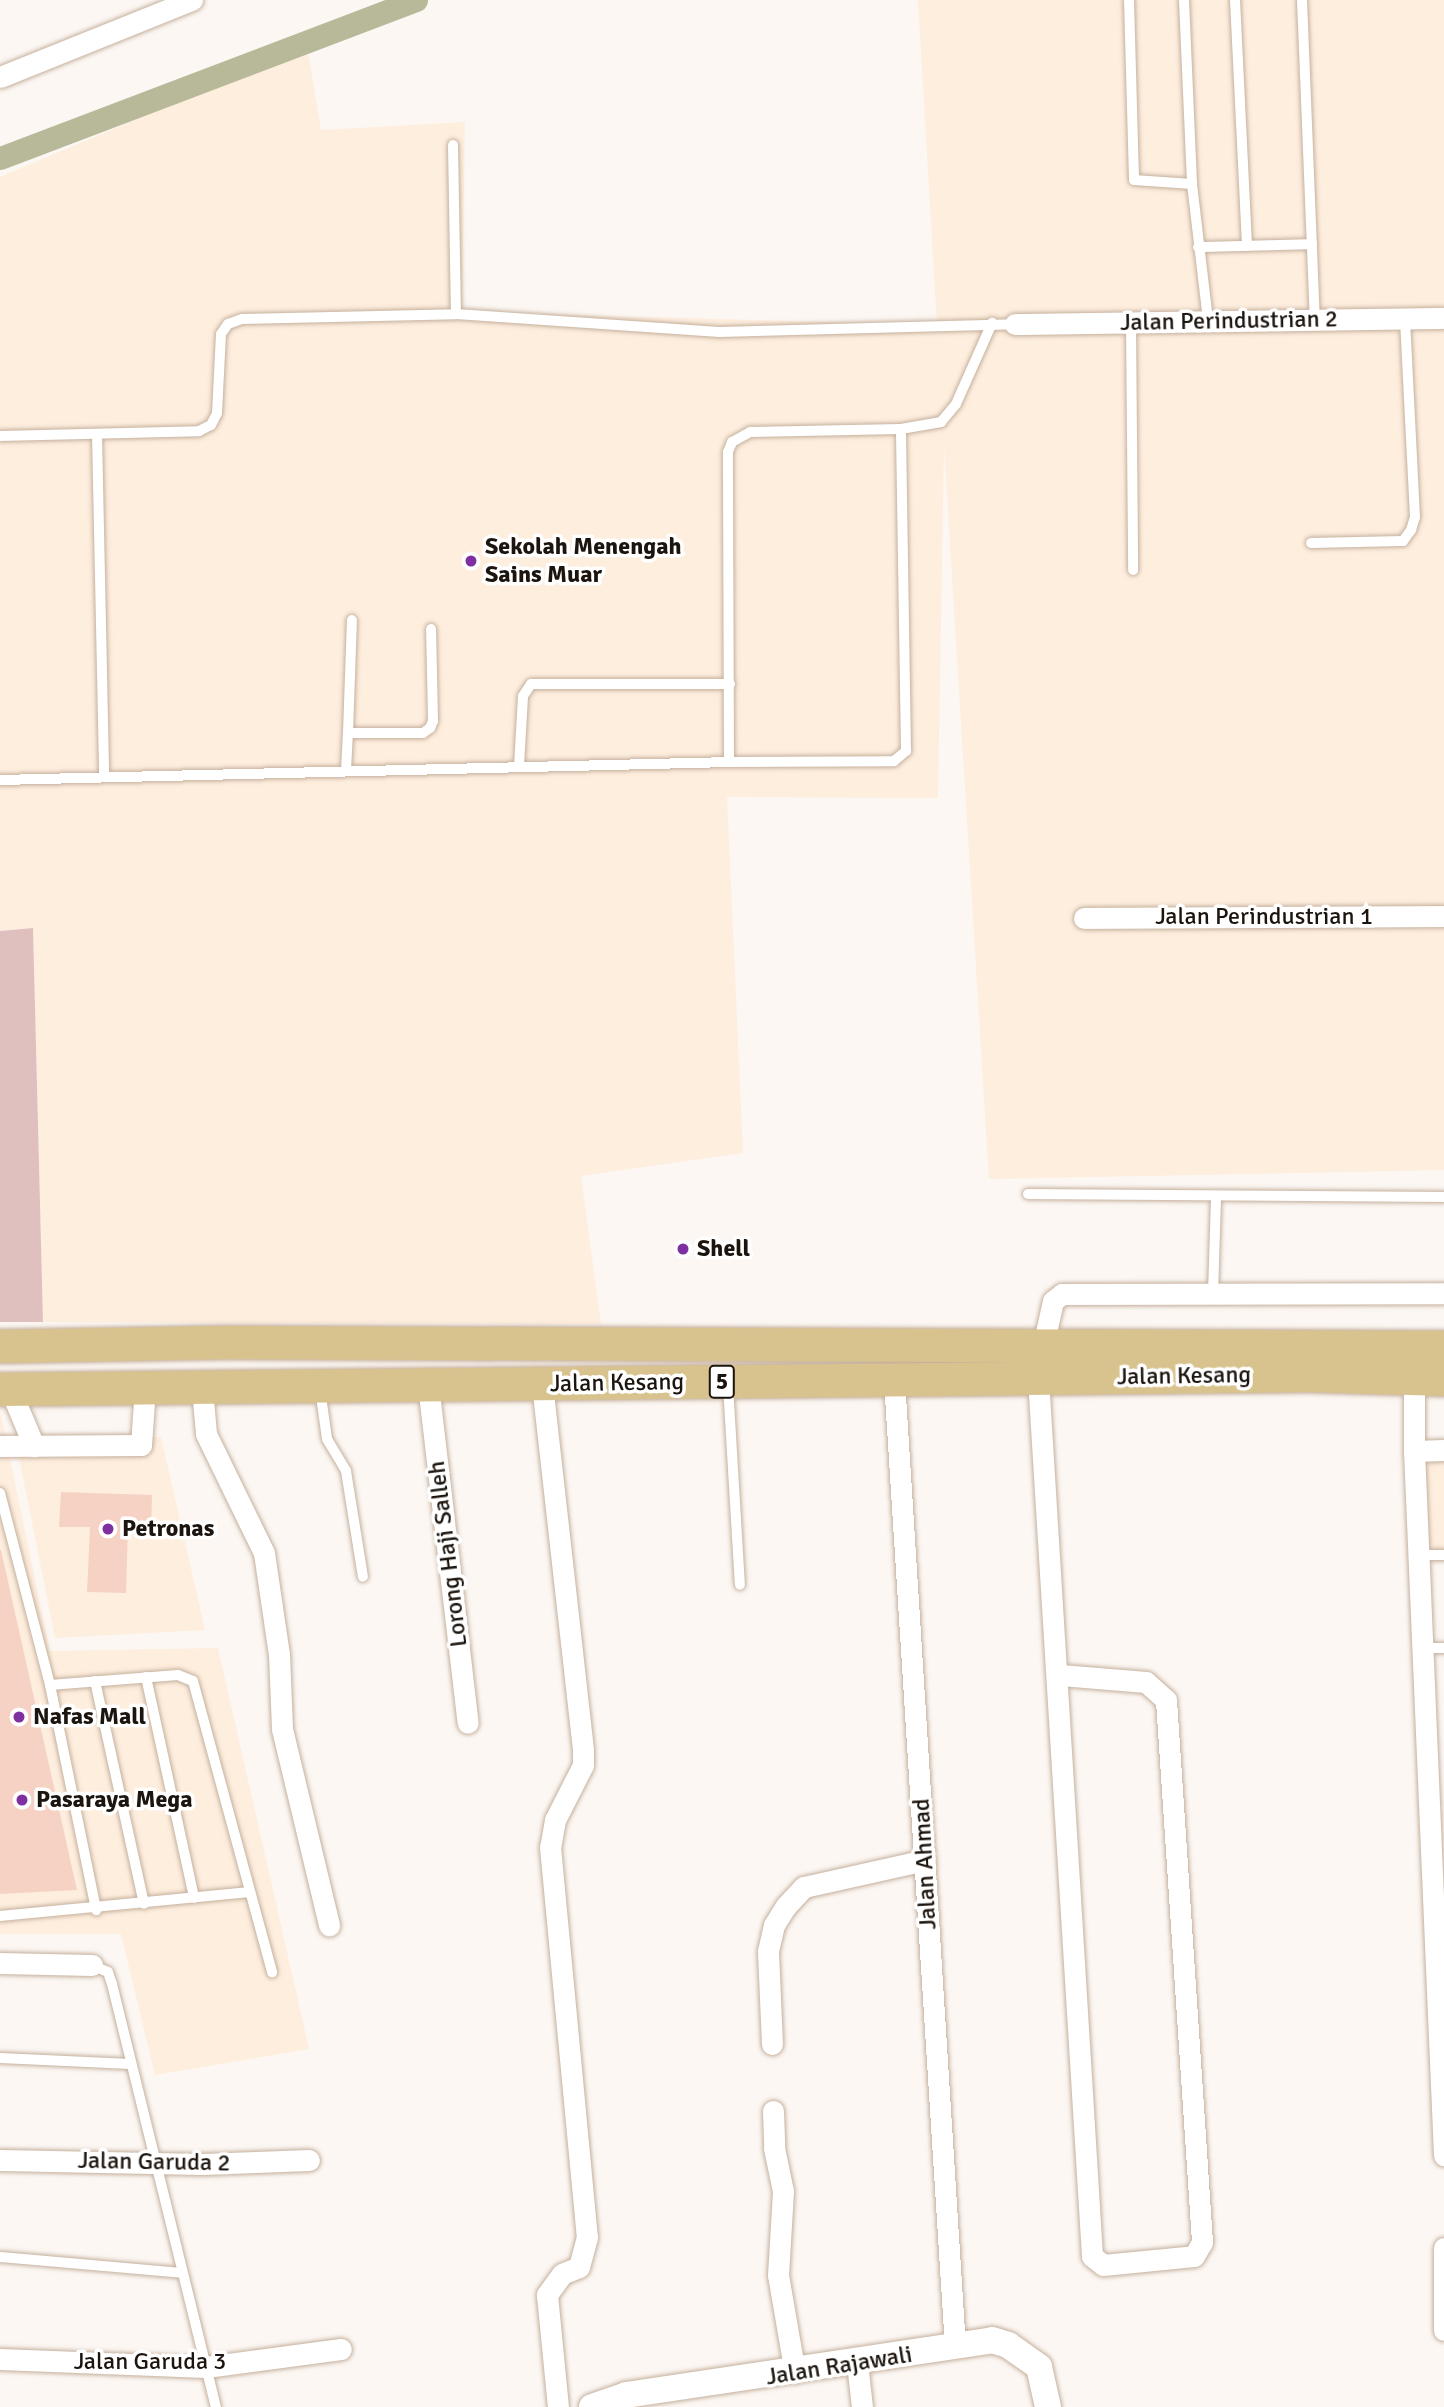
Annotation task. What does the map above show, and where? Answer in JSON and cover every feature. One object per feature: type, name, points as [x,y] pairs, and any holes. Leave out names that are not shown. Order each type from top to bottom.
[{"type":"main road","name":"Jalan Kesang","points":[[0,1346],[1046,1332],[1444,1347]]},
{"type":"main road","name":"Jalan Kesang","points":[[5,1389],[1308,1375],[1429,1379]]},
{"type":"street","points":[[0,77],[192,0]]},
{"type":"street","name":"Jalan Perindustrian 2","points":[[1015,324],[1444,317]]},
{"type":"street","name":"Jalan Perindustrian 1","points":[[1084,918],[1444,916]]},
{"type":"street","points":[[1046,1332],[1053,1301],[1062,1294],[1444,1293]]},
{"type":"street","points":[[1038,1378],[1060,1675],[1092,2256],[1103,2265],[1194,2256],[1202,2242],[1166,1700],[1146,1682],[1060,1675]]},
{"type":"street","points":[[1429,1379],[1414,1451],[1419,1555],[1433,1648],[1444,2155]]},
{"type":"street","name":"Jalan Ahmad","points":[[894,1380],[955,2347]]},
{"type":"street","points":[[542,1384],[583,1750],[583,1765],[555,1821],[550,1847],[587,2237],[579,2267],[562,2274],[547,2295],[558,2407]]},
{"type":"street","name":"Lorong Haji Salleh","points":[[428,1385],[468,1723]]},
{"type":"street","points":[[0,1446],[141,1445],[145,1388]]},
{"type":"street","points":[[202,1388],[206,1434],[264,1553],[279,1654],[282,1729],[329,1926]]},
{"type":"street","points":[[5,1389],[34,1446]]},
{"type":"street","points":[[1414,1451],[1444,1450]]},
{"type":"street","points":[[772,2044],[768,1951],[774,1925],[786,1906],[804,1887],[925,1860]]},
{"type":"street","points":[[0,1963],[92,1965]]},
{"type":"street","points":[[773,2111],[774,2148],[783,2191],[778,2275],[795,2373]]},
{"type":"street","name":"Jalan Garuda 2","points":[[0,2160],[157,2163],[309,2160]]},
{"type":"street","points":[[1444,2248],[1444,2330]]},
{"type":"street","name":"Jalan Rajawali","points":[[592,2407],[626,2401],[672,2398],[795,2373],[992,2340],[1027,2356],[1045,2382],[1048,2407]]},
{"type":"street","name":"Jalan Garuda 3","points":[[0,2359],[206,2367],[341,2349]]},
{"type":"street","points":[[857,2363],[862,2407]]},
{"type":"lane","points":[[1129,0],[1134,180],[1192,184]]},
{"type":"lane","points":[[1184,0],[1192,184],[1208,321]]},
{"type":"lane","points":[[1235,0],[1247,246]]},
{"type":"lane","points":[[1302,0],[1315,320]]},
{"type":"lane","points":[[453,145],[456,314]]},
{"type":"lane","points":[[1198,247],[1312,244]]},
{"type":"lane","points":[[0,436],[199,431],[211,425],[217,413],[222,334],[228,324],[242,320],[456,314],[719,332],[1015,324]]},
{"type":"lane","points":[[1311,543],[1403,541],[1411,530],[1415,517],[1405,318]]},
{"type":"lane","points":[[1131,322],[1133,570]]},
{"type":"lane","points":[[729,762],[728,452],[732,443],[750,432],[901,429],[941,422],[950,414],[992,323]]},
{"type":"lane","points":[[0,780],[520,766],[894,761],[906,751],[901,429]]},
{"type":"lane","points":[[97,434],[104,777]]},
{"type":"lane","points":[[346,770],[352,620]]},
{"type":"lane","points":[[348,733],[423,733],[430,728],[433,721],[431,629]]},
{"type":"lane","points":[[520,766],[523,696],[531,684],[730,684]]},
{"type":"lane","points":[[1028,1194],[1216,1198],[1444,1197]]},
{"type":"lane","points":[[1213,1294],[1216,1198]]},
{"type":"lane","points":[[728,1382],[740,1585]]},
{"type":"lane","points":[[319,1386],[327,1439],[346,1471],[363,1577]]},
{"type":"lane","points":[[0,1493],[50,1685],[96,1910]]},
{"type":"lane","points":[[1419,1555],[1444,1555]]},
{"type":"lane","points":[[50,1685],[178,1675],[193,1681],[200,1694],[272,1972]]},
{"type":"lane","points":[[146,1677],[194,1898]]},
{"type":"lane","points":[[95,1681],[144,1905]]},
{"type":"lane","points":[[0,1916],[96,1910],[250,1892]]},
{"type":"lane","points":[[92,1965],[108,1972],[216,2407]]},
{"type":"lane","points":[[0,2058],[131,2064]]},
{"type":"lane","points":[[0,2257],[182,2273]]},
{"type":"shaded area","name":"Sekolah Menengah Sains Muar","points":[[918,0],[1444,0],[1444,1170],[989,1179],[944,446],[938,798],[727,797],[743,1153],[581,1176],[601,1324],[43,1322],[33,928],[0,931],[0,177],[307,47],[321,130],[465,122],[462,312],[937,325]]},
{"type":"shaded area","points":[[33,928],[43,1322],[0,1322],[0,931]]},
{"type":"shaded area","points":[[0,1411],[50,1651],[218,1648],[309,2049],[155,2075],[121,1934],[0,1934]]},
{"type":"shaded area","points":[[161,1437],[205,1630],[55,1638],[15,1438]]},
{"type":"shaded area","points":[[1421,1443],[1444,1443],[1444,1560],[1427,1561]]},
{"type":"building","points":[[61,1492],[152,1495],[151,1527],[128,1527],[126,1593],[87,1592],[90,1527],[59,1527]]},
{"type":"building","name":"Nafas Mall","points":[[1,1550],[77,1890],[0,1894]]},
{"type":"waterway","points":[[0,158],[416,0]]},
{"type":"place","name":"Sekolah Menengah Sains Muar","points":[[471,561]]},
{"type":"place","name":"Shell","points":[[683,1249]]},
{"type":"place","name":"Petronas","points":[[108,1529]]},
{"type":"place","name":"Nafas Mall","points":[[19,1717]]},
{"type":"place","name":"Pasaraya Mega","points":[[22,1800]]}]
